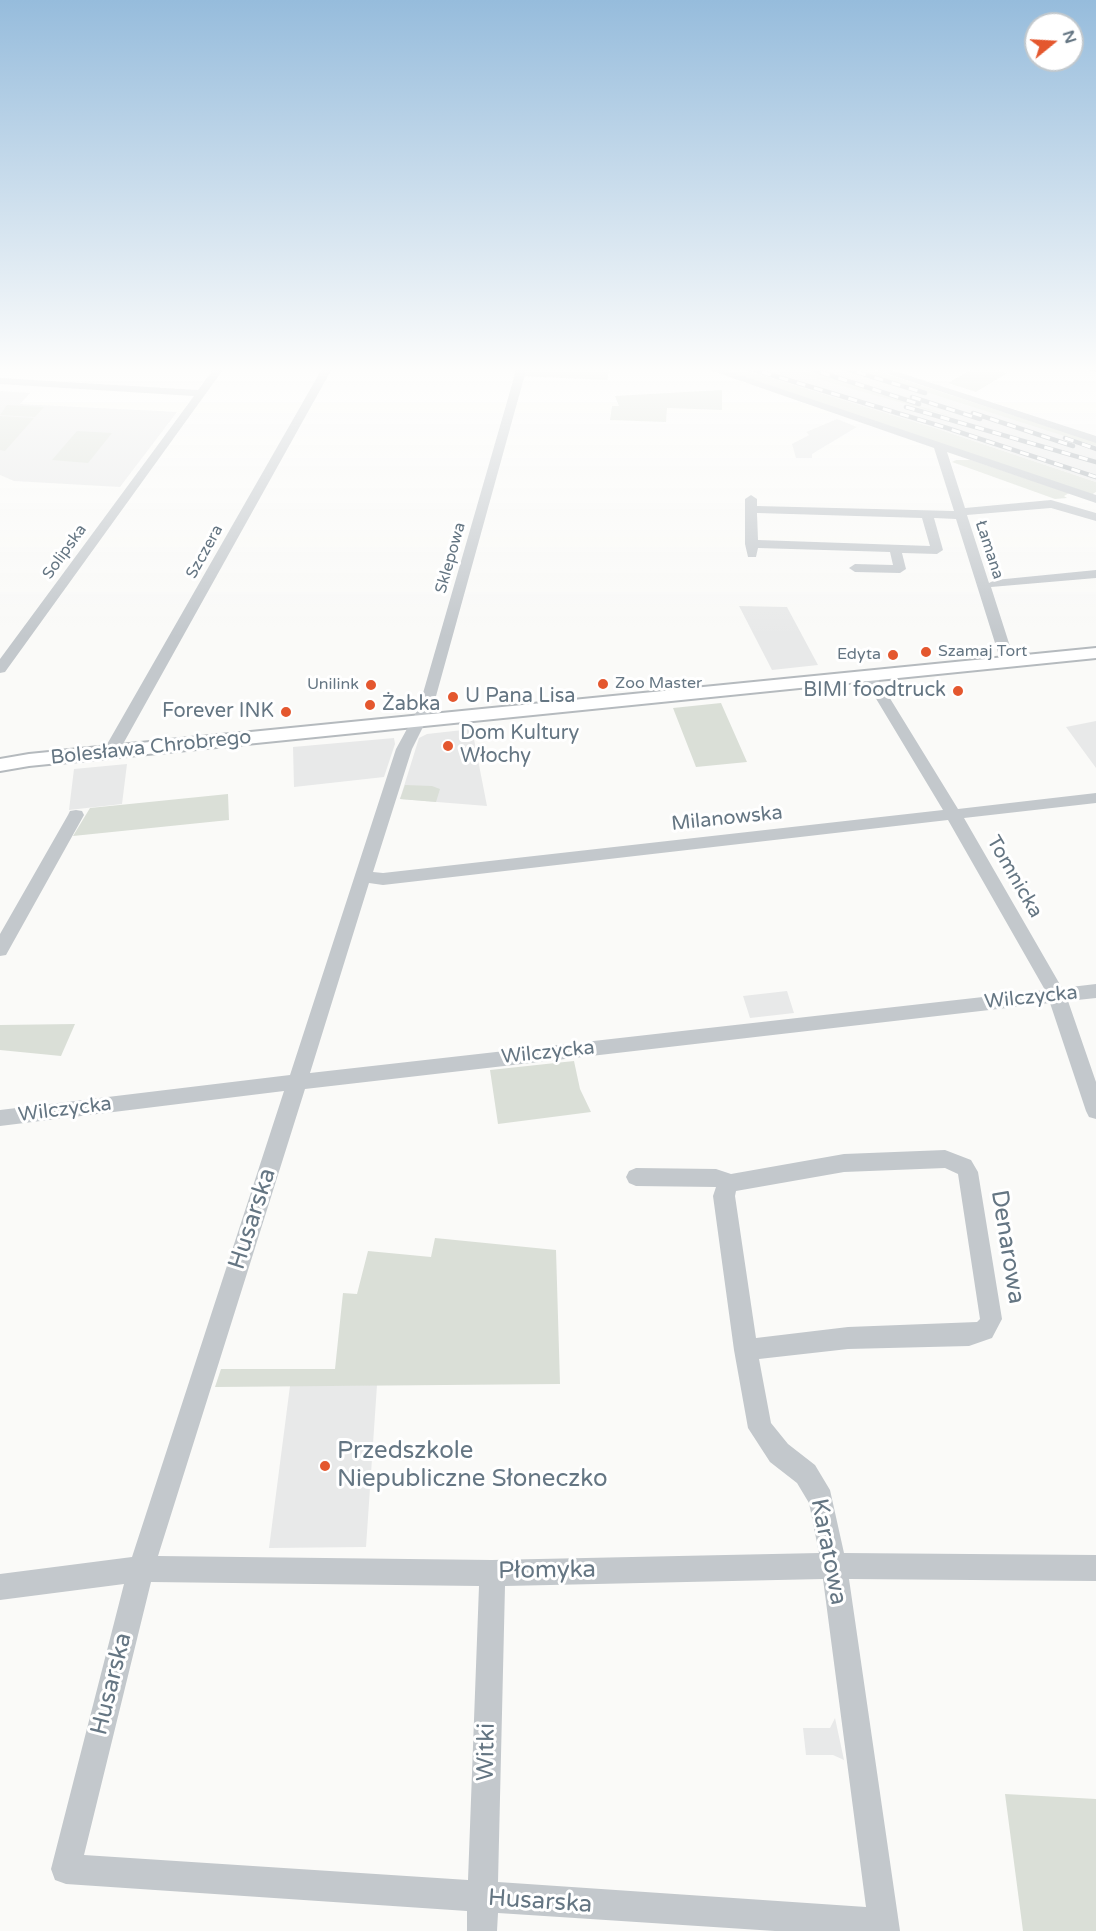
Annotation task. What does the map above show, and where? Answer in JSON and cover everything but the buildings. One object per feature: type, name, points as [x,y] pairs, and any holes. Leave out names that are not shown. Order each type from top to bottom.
[{"type":"main road","name":"Bolesława Chrobrego","points":[[0,765],[29,760],[1096,653]]},
{"type":"main road","name":"Bolesława Chrobrego","points":[[0,757],[20,757],[29,760]]},
{"type":"street","name":"Solipska","points":[[0,669],[154,457]]},
{"type":"street","name":"Szczera","points":[[110,753],[277,457]]},
{"type":"street","name":"Sklepowa","points":[[417,722],[426,707],[497,457]]},
{"type":"street","name":"Łamana","points":[[943,457],[964,513],[1008,662]]},
{"type":"street","points":[[968,457],[1096,499]]},
{"type":"street","points":[[927,514],[937,550],[752,550],[751,504],[927,514],[964,513],[1051,504],[1069,507],[1096,517]]},
{"type":"street","points":[[855,568],[900,569],[896,549]]},
{"type":"street","points":[[994,584],[1096,574]]},
{"type":"street","name":"Tomnicka","points":[[870,676],[1058,995],[1096,1111]]},
{"type":"street","name":"Husarska","points":[[417,722],[408,736],[362,877],[141,1569],[66,1869],[884,1927]]},
{"type":"street","name":"Milanowska","points":[[362,877],[382,879],[1096,798]]},
{"type":"street","points":[[0,950],[76,815]]},
{"type":"street","name":"Wilczycka","points":[[0,1118],[1096,991]]},
{"type":"street","name":"Denarowa","points":[[636,1177],[716,1178],[728,1190],[844,1163],[945,1159],[958,1163],[968,1172],[991,1319],[984,1330],[969,1335],[848,1338],[746,1350]]},
{"type":"street","name":"Karatowa","points":[[728,1190],[746,1350],[760,1428],[774,1447],[806,1474],[821,1499],[834,1566],[884,1927]]},
{"type":"street","name":"Płomyka","points":[[0,1587],[141,1569],[492,1573],[834,1566],[1096,1568]]},
{"type":"street","name":"Witki","points":[[482,1931],[492,1573]]},
{"type":"shaded area","points":[[0,457],[143,457],[120,487],[14,481],[0,475]]},
{"type":"shaded area","points":[[54,457],[93,457],[88,463],[52,460]]},
{"type":"shaded area","points":[[979,457],[1022,457],[1096,482],[1096,492],[1091,495]]},
{"type":"shaded area","points":[[1022,457],[1096,457],[1096,482]]},
{"type":"shaded area","points":[[971,460],[1069,493],[1064,496],[1067,498],[1055,499],[952,462]]},
{"type":"shaded area","points":[[739,606],[787,607],[818,665],[772,670]]},
{"type":"shaded area","points":[[721,703],[747,762],[696,767],[673,708]]},
{"type":"shaded area","points":[[1096,721],[1096,768],[1066,727]]},
{"type":"shaded area","points":[[472,729],[487,806],[400,799],[419,738],[427,734]]},
{"type":"shaded area","points":[[394,738],[395,744],[384,777],[294,787],[293,747]]},
{"type":"shaded area","points":[[127,764],[122,804],[69,810],[74,769]]},
{"type":"shaded area","points":[[405,785],[432,786],[440,789],[436,802],[400,799]]},
{"type":"shaded area","points":[[228,794],[229,820],[73,836],[90,808]]},
{"type":"shaded area","points":[[787,991],[794,1013],[750,1018],[743,996]]},
{"type":"shaded area","points":[[75,1024],[61,1056],[0,1050],[0,1025]]},
{"type":"shaded area","points":[[574,1061],[580,1089],[591,1112],[498,1124],[490,1070]]},
{"type":"shaded area","points":[[435,1238],[556,1250],[560,1384],[215,1387],[221,1369],[335,1369],[343,1293],[357,1294],[368,1251],[431,1257]]},
{"type":"shaded area","name":"Przedszkole Niepubliczne Słoneczko","points":[[377,1385],[366,1547],[269,1548],[290,1386]]},
{"type":"shaded area","points":[[835,1718],[844,1760],[833,1755],[806,1755],[803,1728],[830,1728]]},
{"type":"shaded area","points":[[1005,1794],[1096,1799],[1096,1931],[1023,1931]]},
{"type":"railway","points":[[1036,457],[1096,477]]},
{"type":"railway","points":[[1079,457],[1096,462]]},
{"type":"place","name":"Szamaj Tort","points":[[926,652]]},
{"type":"place","name":"Edyta","points":[[893,655]]},
{"type":"place","name":"Zoo Master","points":[[603,684]]},
{"type":"place","name":"Unilink","points":[[371,685]]},
{"type":"place","name":"BIMI foodtruck","points":[[958,691]]},
{"type":"place","name":"U Pana Lisa","points":[[453,697]]},
{"type":"place","name":"Żabka","points":[[370,705]]},
{"type":"place","name":"Forever INK","points":[[286,712]]},
{"type":"place","name":"Dom Kultury Włochy","points":[[448,746]]},
{"type":"place","name":"Przedszkole Niepubliczne Słoneczko","points":[[325,1466]]}]
